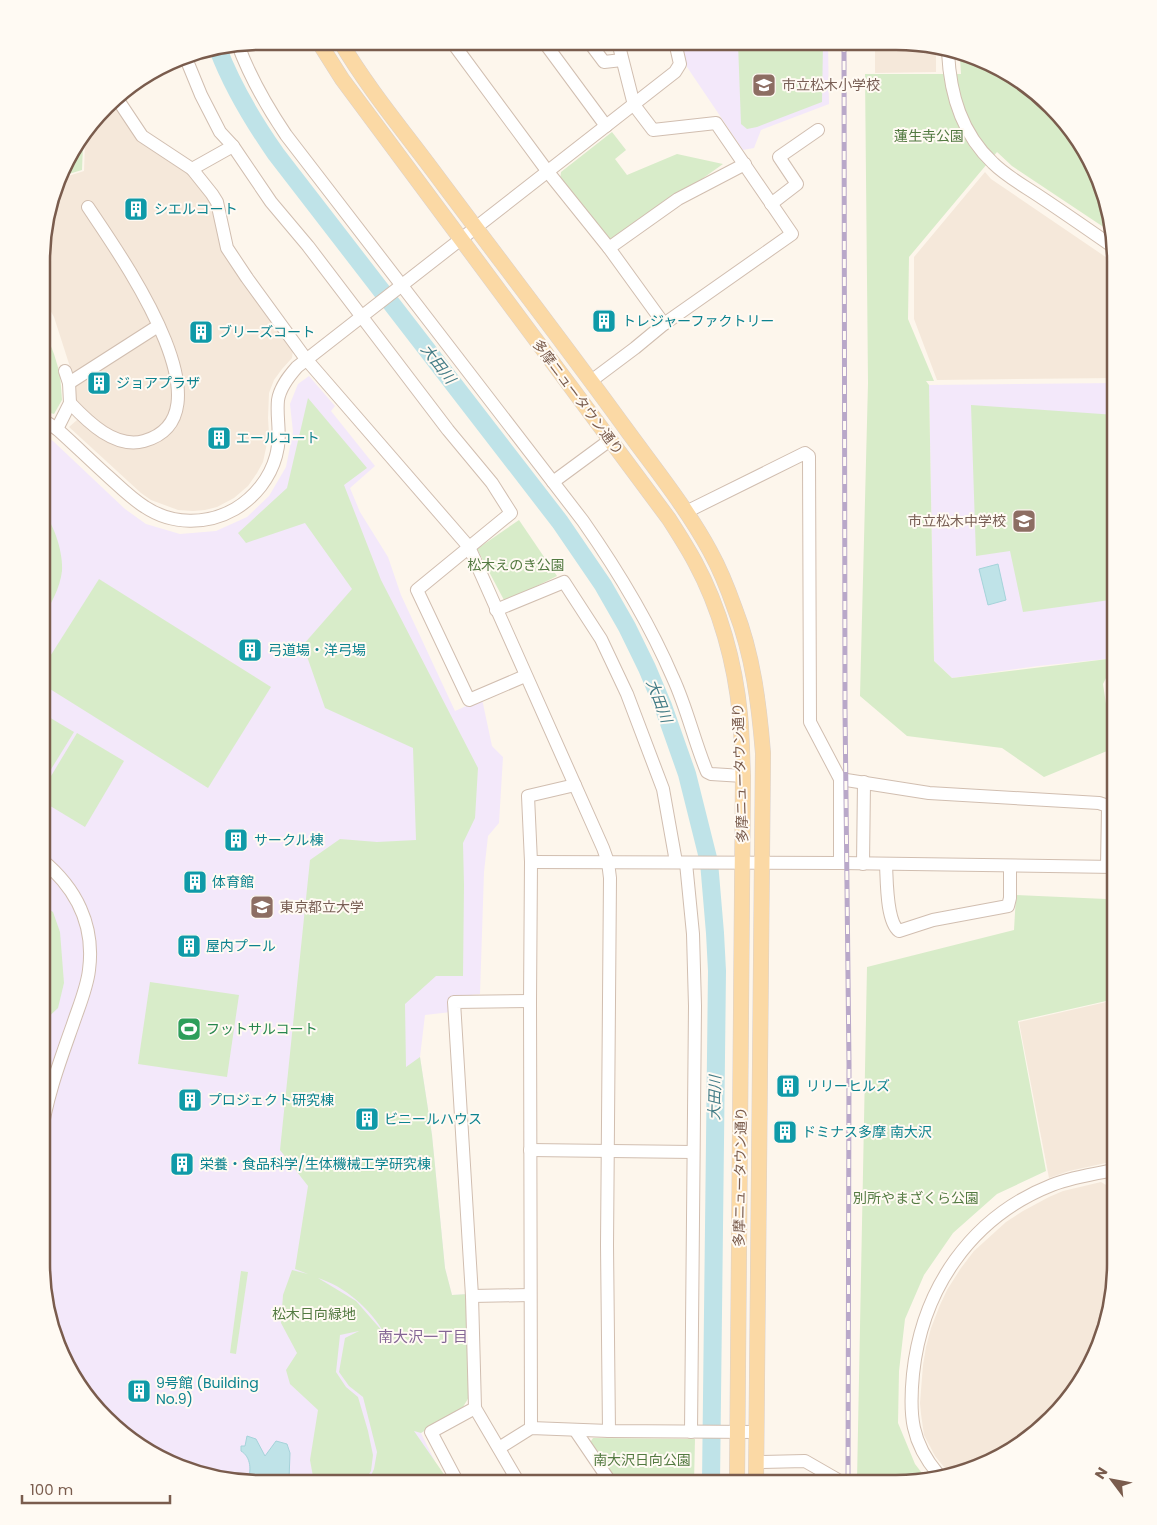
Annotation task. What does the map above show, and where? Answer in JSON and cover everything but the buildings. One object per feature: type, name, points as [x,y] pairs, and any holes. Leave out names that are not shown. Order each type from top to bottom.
[{"type":"main road","name":"多摩ニュータウン通り","points":[[324,50],[342,79],[669,519],[695,561],[712,598],[725,636],[734,675],[740,715],[742,776],[743,863],[737,1475]]},
{"type":"main road","name":"多摩ニュータウン通り","points":[[345,50],[475,228],[592,381],[686,512],[719,568],[736,610],[751,661],[763,753],[756,1475]]},
{"type":"street","points":[[458,50],[548,172],[609,248],[664,324]]},
{"type":"street","points":[[550,50],[606,126]]},
{"type":"street","points":[[595,50],[604,62],[622,60]]},
{"type":"street","points":[[592,381],[664,324],[792,234],[716,123],[653,130],[634,104],[620,50]]},
{"type":"street","points":[[50,424],[131,496],[146,508],[159,514],[173,519],[196,521],[221,516],[240,506],[256,492],[272,468],[278,445],[278,399],[288,377],[297,367],[676,72],[680,64],[677,50]]},
{"type":"street","points":[[241,51],[252,77],[286,135],[397,288],[553,482],[611,562],[640,610],[673,677],[707,772],[711,774],[742,776]]},
{"type":"street","points":[[948,57],[951,83],[956,102],[965,125],[987,157],[1006,174],[1106,242]]},
{"type":"street","points":[[188,63],[201,95],[220,132],[233,146],[271,202],[308,246],[448,430],[492,483],[511,513],[416,590],[469,700],[525,676]]},
{"type":"street","points":[[120,104],[142,136],[192,169],[217,202],[227,248],[306,359],[469,547],[603,848],[608,862],[610,878],[608,1151],[609,1431]]},
{"type":"street","points":[[771,204],[797,184],[779,157],[818,130]]},
{"type":"street","points":[[192,169],[233,146]]},
{"type":"street","points":[[609,248],[678,199],[745,164]]},
{"type":"street","points":[[70,403],[98,429],[127,441],[142,442],[155,437],[167,428],[176,415],[179,398],[178,383],[169,348],[135,278],[88,207]]},
{"type":"street","points":[[57,429],[70,403],[67,377],[158,326]]},
{"type":"street","points":[[553,482],[610,440]]},
{"type":"street","points":[[686,512],[805,454],[810,456],[810,722],[840,779],[840,863]]},
{"type":"street","points":[[496,610],[564,582],[601,639],[627,694],[663,789],[685,863],[694,952],[695,1006],[693,1152],[695,1431]]},
{"type":"street","points":[[840,779],[929,793],[1099,804],[1107,807]]},
{"type":"street","points":[[863,864],[864,782]]},
{"type":"street","points":[[531,1428],[531,862],[528,796],[575,785]]},
{"type":"street","points":[[531,862],[1107,866]]},
{"type":"street","points":[[886,865],[888,900],[893,924],[899,930],[933,920],[1008,906],[1010,898],[1010,866]]},
{"type":"street","points":[[50,867],[60,876],[77,900],[84,915],[90,942],[90,969],[85,989],[50,1094]]},
{"type":"street","points":[[514,1475],[475,1408],[472,1296],[454,1002],[530,1001]]},
{"type":"street","points":[[530,1150],[693,1152]]},
{"type":"street","points":[[936,1471],[925,1458],[918,1443],[913,1425],[911,1404],[919,1336],[925,1316],[942,1280],[960,1254],[976,1236],[1000,1215],[1019,1202],[1036,1192],[1070,1179],[1107,1171]]},
{"type":"street","points":[[472,1296],[530,1295]]},
{"type":"street","points":[[454,1475],[431,1432],[475,1408]]},
{"type":"street","points":[[499,1448],[531,1428],[609,1431],[756,1432]]},
{"type":"street","points":[[575,1430],[606,1475]]},
{"type":"street","points":[[757,1462],[805,1461],[829,1475]]},
{"type":"shaded area","name":"市立松木小学校","points":[[682,50],[828,50],[829,104],[761,130],[754,148],[743,150],[687,67]]},
{"type":"shaded area","points":[[875,50],[909,50],[936,54],[936,72],[875,73]]},
{"type":"shaded area","points":[[118,106],[189,173],[214,205],[221,251],[278,332],[293,350],[292,358],[274,380],[269,393],[269,434],[263,462],[248,486],[234,498],[217,507],[193,511],[178,510],[151,500],[69,427],[77,420],[75,399],[71,370],[50,310],[50,248],[57,207],[66,181],[68,176],[84,171],[85,146],[102,122]]},
{"type":"shaded area","points":[[985,172],[991,179],[1107,258],[1107,378],[937,380],[914,319],[914,257]]},
{"type":"shaded area","name":"東京都立大学","points":[[309,376],[335,406],[331,411],[375,466],[350,488],[360,512],[388,557],[401,595],[455,711],[482,699],[492,746],[503,757],[499,823],[488,836],[484,872],[480,994],[451,997],[451,1012],[425,1015],[420,1057],[432,1135],[445,1268],[452,1295],[468,1294],[463,1407],[421,1433],[442,1475],[248,1475],[220,1471],[193,1464],[156,1447],[122,1423],[102,1403],[78,1369],[61,1332],[54,1305],[50,1277],[50,439],[125,509],[146,524],[180,534],[216,531],[247,517],[269,496],[286,467],[293,432],[290,404],[298,384]]},
{"type":"shaded area","name":"市立松木中学校","points":[[1107,383],[1107,659],[952,678],[934,661],[929,385]]},
{"type":"shaded area","points":[[1107,1002],[1107,1163],[1069,1171],[1049,1178],[1019,1022]]},
{"type":"shaded area","points":[[1101,1182],[1106,1185],[1107,1277],[1100,1318],[1091,1344],[1071,1381],[1055,1403],[1035,1423],[1001,1447],[964,1464],[946,1469],[935,1456],[924,1435],[920,1403],[926,1347],[940,1305],[947,1290],[974,1251],[1006,1222],[1023,1211],[1063,1191]]},
{"type":"green space","points":[[738,50],[823,50],[822,102],[757,127],[747,129],[741,124]]},
{"type":"green space","name":"蓮生寺公園","points":[[960,60],[1001,78],[1035,102],[1055,122],[1079,156],[1085,168],[1096,193],[1104,227],[1012,166],[997,152],[909,257],[908,319],[934,381],[926,381],[929,385],[934,661],[952,678],[1107,659],[1107,676],[1103,684],[1107,705],[1107,751],[1044,777],[1002,748],[907,736],[860,696],[868,383],[865,74],[961,74]]},
{"type":"green space","points":[[612,132],[626,150],[615,159],[627,175],[677,154],[723,164],[610,244],[560,180],[561,172]]},
{"type":"green space","points":[[83,149],[82,170],[69,174]]},
{"type":"green space","points":[[50,344],[60,374],[62,400],[54,414],[50,413]]},
{"type":"green space","name":"松木日向緑地","points":[[308,398],[367,468],[344,485],[381,580],[478,768],[475,818],[463,843],[463,976],[436,976],[405,1004],[406,1067],[420,1057],[432,1135],[445,1268],[452,1295],[468,1294],[469,1397],[463,1407],[421,1433],[414,1431],[444,1475],[371,1475],[377,1452],[363,1397],[349,1386],[339,1372],[345,1338],[359,1331],[340,1335],[336,1372],[346,1387],[358,1397],[373,1455],[371,1471],[368,1475],[313,1475],[310,1460],[318,1410],[290,1384],[286,1370],[297,1353],[281,1323],[283,1295],[292,1270],[308,1274],[295,1269],[308,1186],[280,1150],[310,860],[340,839],[377,842],[416,840],[413,748],[325,708],[303,645],[352,589],[305,523],[246,543],[238,533],[287,488]],"holes":[[[318,1278],[347,1293],[364,1307],[384,1333],[356,1301]]]},
{"type":"green space","points":[[971,405],[1107,414],[1107,600],[1023,612],[1010,551],[976,556]]},
{"type":"green space","name":"松木えのき公園","points":[[519,520],[557,576],[505,602],[477,549]]},
{"type":"green space","points":[[50,523],[61,556],[62,571],[55,596],[50,605]]},
{"type":"green space","points":[[99,579],[271,687],[208,788],[50,689],[50,656]]},
{"type":"green space","points":[[50,718],[74,732],[50,771]]},
{"type":"green space","points":[[77,733],[124,761],[85,827],[50,806],[50,778]]},
{"type":"green space","name":"別所やまざくら公園","points":[[1107,878],[1107,1001],[1018,1021],[1046,1171],[997,1194],[953,1233],[924,1275],[905,1319],[899,1371],[898,1423],[915,1464],[922,1473],[857,1475],[867,967],[1014,930],[1016,895],[1106,899]]},
{"type":"green space","points":[[50,910],[53,912],[60,932],[64,983],[58,1008],[50,1016]]},
{"type":"green space","name":"フットサルコート","points":[[150,982],[239,995],[227,1077],[138,1064]]},
{"type":"green space","points":[[241,1271],[248,1272],[236,1354],[230,1353]]},
{"type":"green space","name":"南大沢日向公園","points":[[593,1438],[695,1439],[694,1475],[611,1475],[589,1444]]},
{"type":"water","points":[[998,564],[1006,600],[988,605],[979,569]]},
{"type":"water","points":[[247,1436],[256,1439],[265,1456],[276,1441],[287,1444],[290,1453],[289,1475],[249,1475],[249,1461],[241,1451],[241,1446],[245,1446]]},
{"type":"waterway","name":"大田川","points":[[220,54],[244,103],[276,154],[560,522],[603,585],[627,627],[647,668],[663,706],[687,774],[709,862],[717,971],[711,1475]]},
{"type":"railway","points":[[844,50],[845,709],[849,1064],[848,1475]]},
{"type":"place","name":"市立松木小学校","points":[[764,85]]},
{"type":"place","name":"シエルコート","points":[[136,209]]},
{"type":"place","name":"トレジャーファクトリー","points":[[604,321]]},
{"type":"place","name":"ブリーズコート","points":[[201,332]]},
{"type":"place","name":"ジョアプラザ","points":[[99,383]]},
{"type":"place","name":"エールコート","points":[[219,438]]},
{"type":"place","name":"市立松木中学校","points":[[1024,521]]},
{"type":"place","name":"弓道場・洋弓場","points":[[250,650]]},
{"type":"place","name":"サークル棟","points":[[236,840]]},
{"type":"place","name":"体育館","points":[[195,882]]},
{"type":"place","name":"東京都立大学","points":[[262,907]]},
{"type":"place","name":"屋内プール","points":[[189,946]]},
{"type":"place","name":"フットサルコート","points":[[189,1029]]},
{"type":"place","name":"リリーヒルズ","points":[[788,1086]]},
{"type":"place","name":"プロジェクト研究棟","points":[[190,1100]]},
{"type":"place","name":"ビニールハウス","points":[[367,1119]]},
{"type":"place","name":"ドミナス多摩 南大沢","points":[[785,1132]]},
{"type":"place","name":"栄養・食品科学/生体機械工学研究棟","points":[[182,1164]]},
{"type":"place","name":"9号館 (Building No.9)","points":[[139,1391]]},
{"type":"district","name":"南大沢一丁目","points":[[423,1337]]}]
